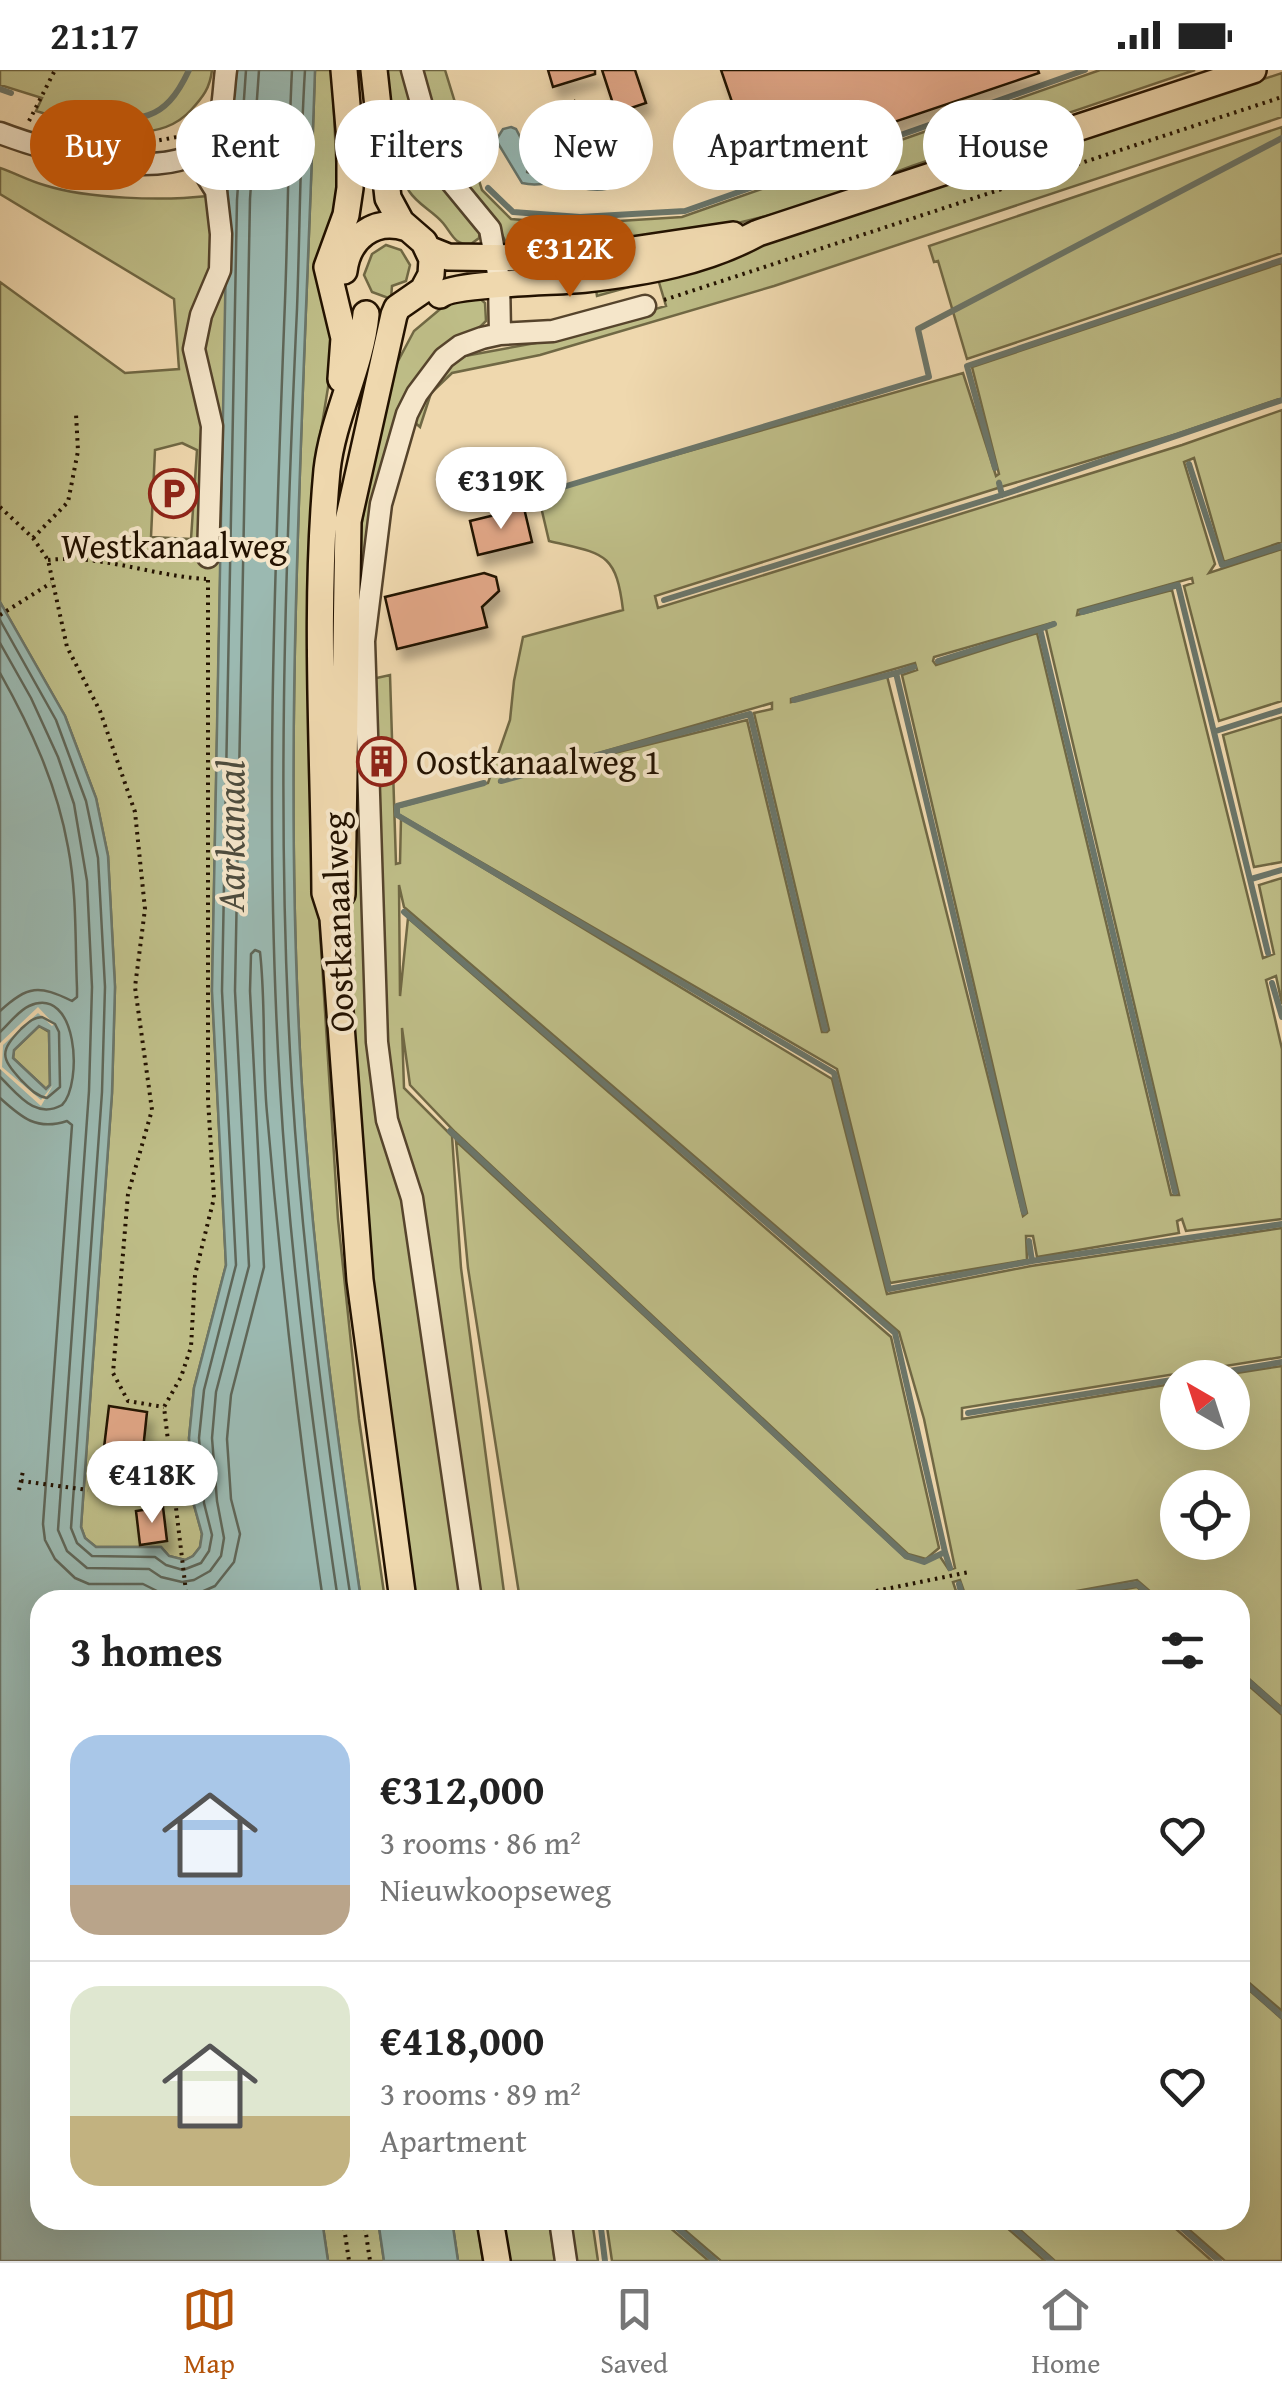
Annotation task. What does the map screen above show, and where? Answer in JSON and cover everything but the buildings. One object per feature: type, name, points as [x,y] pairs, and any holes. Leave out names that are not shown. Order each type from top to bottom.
[{"type":"main road","points":[[344,70],[347,100]]},
{"type":"main road","points":[[374,70],[385,158],[414,223]]},
{"type":"main road","points":[[440,295],[447,276],[438,253],[438,235],[414,223],[386,224],[366,231],[352,245],[344,272],[348,292],[366,314],[399,321],[422,313],[440,295],[459,286],[586,279],[681,263],[725,251],[758,233],[1253,70]]},
{"type":"main road","points":[[340,409],[344,338],[328,268],[348,207],[349,190]]},
{"type":"main road","points":[[362,190],[366,231]]},
{"type":"main road","points":[[438,253],[532,258],[619,252],[758,233]]},
{"type":"main road","points":[[399,321],[397,308],[418,297],[428,283],[438,253]]},
{"type":"main road","points":[[340,409],[359,355],[366,314]]},
{"type":"main road","name":"Oostkanaalweg","points":[[333,918],[342,898],[348,521],[380,382],[382,355],[399,321]]},
{"type":"main road","name":"Oostkanaalweg","points":[[340,409],[328,466],[322,546],[325,893],[333,918],[360,1280],[402,1590]]},
{"type":"main road","points":[[492,2230],[497,2261]]},
{"type":"street","points":[[222,100],[226,70]]},
{"type":"street","points":[[412,70],[438,167],[492,233],[500,286],[500,334]]},
{"type":"street","points":[[0,134],[96,160],[176,159]]},
{"type":"street","points":[[208,557],[212,426],[194,349],[201,315],[220,270],[221,234],[215,190]]},
{"type":"street","name":"Oostkanaalweg","points":[[470,1590],[412,1198],[386,1120],[377,1042],[364,641],[381,504],[416,394],[444,358],[460,346],[500,334],[553,331],[645,306]]},
{"type":"street","points":[[561,2230],[566,2261]]},
{"type":"path","points":[[29,121],[55,70]]},
{"type":"path","points":[[645,306],[1282,97]]},
{"type":"path","points":[[34,538],[68,502],[78,451],[76,414]]},
{"type":"path","points":[[0,507],[34,538],[48,560],[67,648],[100,711],[135,812],[146,908],[135,987],[152,1110],[128,1194],[113,1373],[128,1401],[164,1407]]},
{"type":"path","points":[[48,560],[76,557],[170,577],[208,579],[208,1099],[214,1198],[195,1274],[191,1347],[181,1377],[164,1407],[185,1590]]},
{"type":"path","points":[[0,615],[52,581]]},
{"type":"path","points":[[19,1490],[24,1470]]},
{"type":"path","points":[[21,1480],[88,1490]]},
{"type":"path","points":[[881,1590],[969,1572]]},
{"type":"path","points":[[344,2230],[349,2261]]},
{"type":"path","points":[[365,2230],[370,2261]]},
{"type":"shaded area","points":[[0,70],[212,70],[210,82],[199,100],[176,100],[176,122],[156,130],[156,100],[41,100],[0,85]]},
{"type":"shaded area","points":[[315,70],[332,70],[338,202],[317,267],[332,332],[330,375],[315,468],[308,650],[310,771],[338,1219],[359,1419],[384,1590],[360,1590],[312,1216],[296,960],[294,706],[311,190],[315,190]]},
{"type":"shaded area","points":[[385,70],[404,70],[412,100],[389,100]]},
{"type":"shaded area","points":[[421,70],[445,70],[454,100],[429,100]]},
{"type":"shaded area","points":[[1100,70],[1195,70],[1084,108],[1084,100],[1015,100]]},
{"type":"shaded area","points":[[1282,73],[1282,117],[1084,183],[1084,138]]},
{"type":"shaded area","points":[[1282,127],[1282,253],[967,359],[938,261],[934,262],[929,246]]},
{"type":"shaded area","points":[[923,132],[923,162],[903,169],[903,139]]},
{"type":"shaded area","points":[[0,168],[30,180],[30,190],[125,198],[208,196],[210,190],[228,190],[212,991],[226,1265],[194,1388],[189,1438],[194,1505],[202,1534],[200,1547],[185,1560],[169,1556],[161,1547],[96,1547],[85,1538],[81,1527],[112,1093],[115,987],[108,856],[96,798],[65,716],[0,602],[0,282],[125,373],[179,369],[174,299],[0,194]],"holes":[[[182,443],[197,450],[191,539],[151,537],[155,450]]]},
{"type":"shaded area","points":[[452,190],[480,229],[479,238],[471,244],[457,241],[409,191]]},
{"type":"shaded area","points":[[471,190],[482,190],[511,219],[571,224],[682,217],[759,190],[848,190],[803,207],[669,240],[607,240],[605,232],[568,234],[567,230],[551,230],[547,237],[520,238],[520,246],[506,243],[494,217]]},
{"type":"shaded area","points":[[928,190],[1063,190],[774,286],[540,355],[452,373],[431,393],[420,427],[413,421],[433,384],[465,356],[541,342],[666,306],[658,279],[597,296],[596,290],[722,258]]},
{"type":"shaded area","points":[[386,245],[401,250],[410,265],[406,281],[392,286],[391,299],[372,292],[364,275],[372,254]]},
{"type":"shaded area","points":[[1282,263],[1282,398],[1001,487],[999,480],[998,488],[655,596],[658,608],[1182,445],[1282,410],[1282,542],[1224,562],[1194,458],[1184,462],[1215,564],[1209,573],[1282,549],[1282,701],[1219,721],[1184,586],[1193,583],[1192,578],[1078,610],[1077,615],[1172,590],[1263,958],[1274,954],[1259,885],[1282,878],[1282,1004],[1276,976],[1266,980],[1282,1049],[1282,1219],[1186,1231],[1182,1219],[1177,1221],[1179,1233],[1037,1257],[1033,1236],[1026,1236],[1027,1260],[890,1283],[837,1069],[398,814],[399,807],[488,783],[510,720],[523,637],[623,610],[616,576],[604,558],[549,541],[538,494],[963,373],[996,476],[999,474],[972,367]],"holes":[[[1055,622],[1046,629],[1179,1195],[1171,1195],[1037,633],[936,665],[934,657]],[[915,663],[917,670],[902,675],[1027,1213],[1023,1216],[887,676],[791,699]],[[772,703],[772,709],[754,713],[827,1032],[822,1032],[747,720],[498,782]]]},
{"type":"shaded area","points":[[476,295],[485,303],[486,321],[450,342],[401,411],[360,627],[357,585],[361,528],[374,450],[397,363],[414,331],[451,300]]},
{"type":"shaded area","points":[[390,675],[396,864],[400,863],[401,818],[832,1079],[887,1294],[1031,1266],[1282,1228],[1282,1357],[1250,1362],[1160,1360],[1160,1376],[962,1408],[962,1419],[1160,1386],[1160,1450],[1250,1450],[1250,1371],[1282,1366],[1282,1708],[1250,1680],[1250,1590],[1148,1590],[1137,1580],[1082,1590],[964,1590],[960,1580],[953,1582],[956,1590],[518,1590],[468,1268],[456,1141],[906,1558],[925,1562],[939,1555],[949,1570],[955,1568],[924,1419],[899,1332],[404,907],[399,885],[400,996],[408,918],[891,1337],[939,1548],[926,1559],[908,1554],[455,1132],[410,1085],[402,1028],[404,1088],[452,1136],[461,1268],[504,1590],[479,1590],[384,1063],[372,679]]},
{"type":"shaded area","points":[[354,715],[360,726],[360,857],[370,1045],[403,1201],[462,1590],[406,1590],[389,1469],[347,990]]},
{"type":"shaded area","points":[[1282,717],[1282,862],[1254,867],[1223,735]]},
{"type":"shaded area","points":[[39,1026],[49,1032],[50,1085],[46,1089],[13,1058],[14,1050]]},
{"type":"shaded area","points":[[1250,1687],[1282,1715],[1282,2011],[1250,1984]]},
{"type":"shaded area","points":[[1250,1991],[1282,2019],[1282,2261],[1225,2261],[1189,2230],[1250,2230]]},
{"type":"shaded area","points":[[323,2230],[379,2230],[384,2261],[328,2261]]},
{"type":"shaded area","points":[[453,2230],[478,2230],[483,2261],[458,2261]]},
{"type":"shaded area","points":[[498,2230],[550,2230],[555,2261],[503,2261]]},
{"type":"shaded area","points":[[568,2230],[593,2230],[598,2261],[573,2261]]},
{"type":"shaded area","points":[[607,2230],[673,2230],[709,2261],[612,2261]]},
{"type":"shaded area","points":[[685,2230],[1009,2230],[1045,2261],[721,2261]]},
{"type":"shaded area","points":[[1020,2230],[1177,2230],[1212,2261],[1055,2261]]},
{"type":"water","points":[[237,70],[315,70],[314,100],[233,100]]},
{"type":"water","points":[[511,127],[519,135],[519,178],[499,145],[503,129]]},
{"type":"water","name":"Aarkanaal","points":[[228,190],[311,190],[296,578],[296,960],[312,1216],[360,1590],[30,1590],[30,2230],[323,2230],[328,2261],[0,2261],[0,602],[65,716],[96,798],[108,856],[115,987],[112,1093],[81,1527],[85,1538],[96,1547],[161,1547],[169,1556],[185,1560],[200,1547],[202,1534],[194,1505],[189,1438],[194,1388],[226,1265],[212,991]],"holes":[[[39,1026],[49,1031],[50,1085],[46,1089],[13,1058],[14,1050]]]},
{"type":"water","points":[[379,2230],[453,2230],[458,2261],[384,2261]]},
{"type":"pier","points":[[38,1007],[54,1024],[38,1013],[3,1045],[2,1067],[41,1100],[53,1085],[41,1106],[0,1069],[0,1043]]},
{"type":"waterway","points":[[156,112],[169,101],[189,70]]},
{"type":"waterway","points":[[490,190],[513,212],[580,217],[685,211],[1085,70]]},
{"type":"waterway","points":[[0,89],[11,93]]},
{"type":"waterway","points":[[563,487],[929,377],[918,329],[1282,138]]},
{"type":"waterway","points":[[995,468],[967,366],[1282,260]]},
{"type":"waterway","points":[[664,600],[1002,495],[1282,400]]},
{"type":"waterway","points":[[1189,464],[1222,565],[1282,546]]},
{"type":"waterway","points":[[999,483],[1002,495]]},
{"type":"waterway","points":[[1082,612],[1178,585],[1268,953]]},
{"type":"waterway","points":[[1040,629],[1054,624]]},
{"type":"waterway","points":[[938,661],[1040,629],[1175,1192]]},
{"type":"waterway","points":[[896,673],[914,667]]},
{"type":"waterway","points":[[794,700],[896,673],[1024,1212]]},
{"type":"waterway","points":[[1216,731],[1282,710]]},
{"type":"waterway","points":[[501,781],[750,714],[825,1029]]},
{"type":"waterway","points":[[484,783],[397,806],[397,815],[834,1073],[889,1289],[1032,1261],[1282,1224]]},
{"type":"waterway","points":[[1251,879],[1282,870]]},
{"type":"waterway","points":[[404,912],[895,1333],[945,1552],[924,1562],[906,1556],[450,1131]]},
{"type":"waterway","points":[[1272,983],[1282,1017]]},
{"type":"waterway","points":[[1029,1241],[1032,1261]]},
{"type":"waterway","points":[[1250,1367],[1282,1362]]},
{"type":"waterway","points":[[968,1413],[1160,1382]]},
{"type":"waterway","points":[[945,1552],[950,1568]]},
{"type":"waterway","points":[[959,1584],[960,1590]]},
{"type":"waterway","points":[[1101,1590],[1137,1584],[1144,1590]]},
{"type":"waterway","points":[[1250,1683],[1282,1711]]},
{"type":"waterway","points":[[1250,1988],[1282,2016]]},
{"type":"waterway","points":[[601,2230],[605,2261]]},
{"type":"waterway","points":[[679,2230],[715,2261]]},
{"type":"waterway","points":[[1015,2230],[1051,2261]]},
{"type":"waterway","points":[[1184,2230],[1219,2261]]},
{"type":"place","name":"Westkanaalweg","points":[[174,494]]},
{"type":"place","name":"Oostkanaalweg 1","points":[[381,762]]}]
